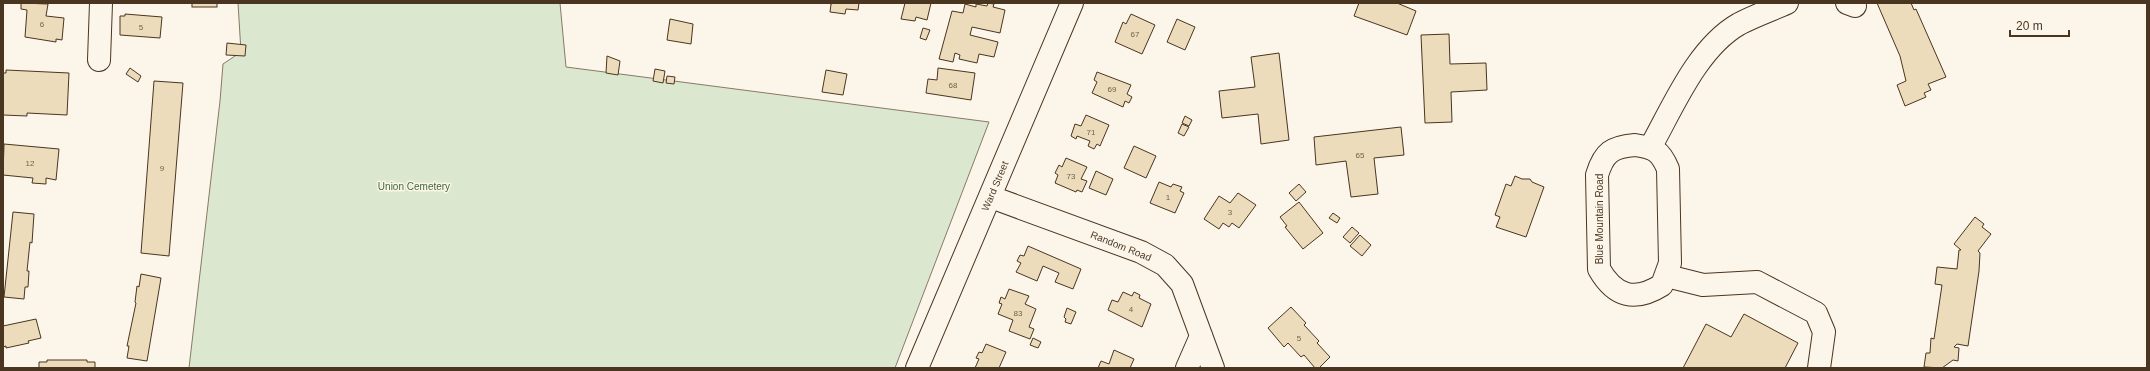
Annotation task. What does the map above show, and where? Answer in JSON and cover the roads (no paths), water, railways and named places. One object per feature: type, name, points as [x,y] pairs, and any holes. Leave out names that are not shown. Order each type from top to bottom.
[{"type":"street","points":[[99,60],[101,3]]},
{"type":"street","name":"Ward Street","points":[[917,368],[991,197],[1072,3]]},
{"type":"street","points":[[1786,3],[1738,24],[1714,43],[1689,78],[1650,148],[1662,155],[1668,168],[1670,263],[1667,276],[1703,285],[1757,282],[1816,313],[1824,332],[1819,368]]},
{"type":"street","name":"Blue Mountain Road","points":[[1650,148],[1635,145],[1620,146],[1608,153],[1601,160],[1597,175],[1599,269],[1607,283],[1620,292],[1634,295],[1649,293],[1662,285],[1667,276]]},
{"type":"street","name":"Random Road","points":[[991,197],[1141,252],[1165,265],[1182,284],[1213,368]]},
{"type":"street","points":[[1187,368],[1201,336]]},
{"type":"park label","name":"Union Cemetery","points":[[414,186]]}]
